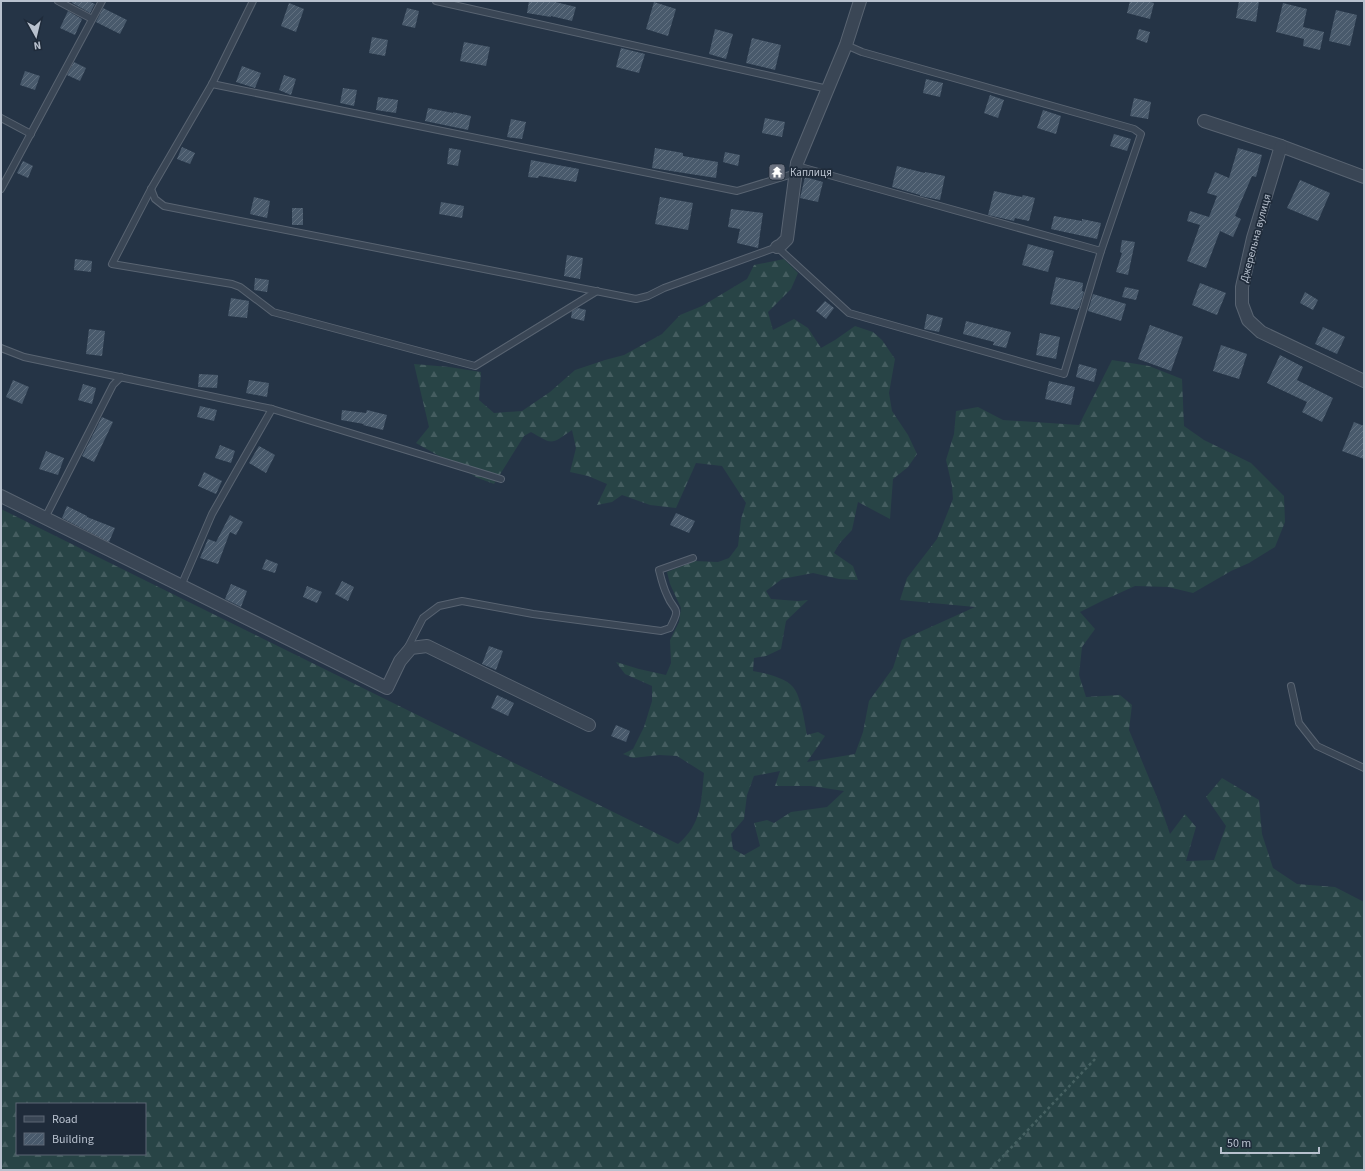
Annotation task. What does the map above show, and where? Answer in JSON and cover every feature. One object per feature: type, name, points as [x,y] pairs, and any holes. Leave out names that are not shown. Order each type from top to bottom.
[{"type":"street","points":[[777,247],[787,239],[796,170],[846,45],[860,1]]},
{"type":"street","points":[[1204,121],[1281,146],[1364,177]]},
{"type":"street","name":"Джерельна вулиця","points":[[1281,146],[1254,238],[1242,287],[1242,304],[1248,320],[1261,332],[1364,381]]},
{"type":"street","points":[[1,496],[387,688],[400,661],[411,648],[427,646],[589,725]]},
{"type":"lane","points":[[58,1],[92,19]]},
{"type":"lane","points":[[1,189],[102,1]]},
{"type":"lane","points":[[253,1],[212,84],[151,189],[112,264],[232,284],[240,287],[273,312],[475,366],[597,291]]},
{"type":"lane","points":[[436,1],[828,89]]},
{"type":"lane","points":[[151,189],[155,199],[164,206],[636,299],[648,296],[664,288],[777,247],[849,313],[1064,374],[1101,252],[1140,134],[1134,129],[862,52],[846,45]]},
{"type":"lane","points":[[212,84],[737,191],[796,170],[1101,252]]},
{"type":"lane","points":[[1,118],[31,134]]},
{"type":"lane","points":[[1,348],[24,357],[272,409],[501,479]]},
{"type":"lane","points":[[45,518],[113,384],[121,378]]},
{"type":"lane","points":[[181,586],[212,514],[272,409]]},
{"type":"lane","points":[[400,661],[423,618],[439,606],[462,601],[533,614],[661,631],[670,628],[676,617],[676,609],[667,596],[659,570],[693,558]]},
{"type":"lane","points":[[1291,686],[1298,723],[1317,746],[1364,768]]},
{"type":"path","points":[[990,1170],[1095,1059]]},
{"type":"green space","points":[[784,259],[798,273],[791,289],[768,312],[773,330],[794,319],[808,328],[821,348],[855,326],[873,332],[882,340],[895,359],[889,393],[892,411],[908,435],[917,454],[908,467],[893,479],[890,519],[858,502],[852,530],[839,544],[834,553],[853,566],[858,580],[839,579],[813,573],[782,579],[766,591],[771,599],[798,601],[808,600],[786,621],[781,649],[766,656],[754,658],[753,671],[774,676],[790,684],[796,691],[798,697],[807,735],[818,732],[825,736],[807,762],[855,754],[863,732],[869,701],[893,668],[902,640],[975,607],[900,600],[907,578],[937,539],[953,499],[952,486],[946,460],[954,434],[956,411],[978,407],[1003,420],[1079,425],[1112,360],[1149,366],[1182,379],[1184,426],[1204,440],[1251,463],[1284,496],[1285,522],[1275,547],[1249,563],[1231,571],[1193,593],[1168,587],[1135,586],[1080,612],[1095,629],[1082,647],[1079,675],[1086,697],[1120,695],[1132,705],[1129,730],[1159,802],[1170,834],[1185,814],[1196,827],[1186,861],[1214,860],[1226,826],[1206,797],[1222,778],[1259,800],[1262,834],[1273,868],[1297,884],[1335,887],[1364,902],[1364,1170],[1,1170],[1,509],[678,844],[692,828],[699,812],[704,773],[677,756],[659,755],[633,758],[623,754],[633,749],[644,727],[652,701],[652,686],[625,674],[616,662],[666,675],[671,663],[670,640],[679,622],[681,608],[670,584],[667,572],[695,561],[718,562],[729,558],[738,546],[741,519],[746,503],[722,466],[696,463],[676,508],[650,505],[622,495],[612,502],[597,505],[607,484],[588,476],[570,472],[576,448],[572,430],[552,442],[531,432],[524,436],[494,484],[478,478],[416,443],[429,427],[414,364],[481,372],[479,400],[494,413],[522,411],[550,392],[575,370],[624,355],[662,334],[680,315],[702,306],[747,279],[754,265]],"holes":[[[780,771],[775,786],[811,786],[844,791],[827,807],[791,812],[774,823],[767,820],[754,823],[760,846],[744,855],[733,849],[731,834],[744,819],[747,795],[754,776]]]},
{"type":"building","points":[[73,1],[88,1],[95,4],[90,13],[72,3]]},
{"type":"building","points":[[529,1],[551,1],[576,7],[572,21],[551,16],[527,13]]},
{"type":"building","points":[[1130,1],[1147,1],[1154,3],[1150,19],[1127,13]]},
{"type":"building","points":[[1239,1],[1259,1],[1256,22],[1236,18]]},
{"type":"building","points":[[654,2],[676,9],[668,36],[646,29]]},
{"type":"building","points":[[289,3],[304,9],[296,32],[281,26]]},
{"type":"building","points":[[1283,3],[1307,9],[1303,27],[1324,32],[1320,50],[1303,46],[1304,39],[1276,32]]},
{"type":"building","points":[[103,8],[127,20],[120,34],[96,22]]},
{"type":"building","points":[[407,8],[419,11],[415,28],[402,25]]},
{"type":"building","points":[[1336,10],[1357,15],[1350,46],[1329,41]]},
{"type":"building","points":[[68,11],[82,19],[75,35],[60,28]]},
{"type":"building","points":[[715,29],[733,34],[726,59],[709,54]]},
{"type":"building","points":[[1139,29],[1150,32],[1147,43],[1136,39]]},
{"type":"building","points":[[372,37],[388,40],[385,56],[369,53]]},
{"type":"building","points":[[752,38],[781,45],[775,70],[746,63]]},
{"type":"building","points":[[464,42],[490,47],[486,66],[460,61]]},
{"type":"building","points":[[621,48],[645,54],[639,73],[616,67]]},
{"type":"building","points":[[74,62],[86,68],[80,81],[67,75]]},
{"type":"building","points":[[242,66],[261,73],[255,88],[236,82]]},
{"type":"building","points":[[25,71],[40,76],[35,90],[20,85]]},
{"type":"building","points":[[284,75],[296,79],[291,95],[279,90]]},
{"type":"building","points":[[926,79],[943,83],[940,97],[923,93]]},
{"type":"building","points":[[343,88],[357,90],[354,106],[340,103]]},
{"type":"building","points":[[990,95],[1004,100],[998,118],[984,113]]},
{"type":"building","points":[[378,97],[398,100],[396,113],[376,110]]},
{"type":"building","points":[[1134,98],[1151,102],[1148,119],[1130,116]]},
{"type":"building","points":[[428,108],[471,116],[468,130],[425,121]]},
{"type":"building","points":[[1043,110],[1061,116],[1056,134],[1037,128]]},
{"type":"building","points":[[765,118],[785,122],[782,137],[762,133]]},
{"type":"building","points":[[511,119],[526,122],[522,139],[507,137]]},
{"type":"building","points":[[1114,134],[1131,139],[1127,151],[1110,146]]},
{"type":"building","points":[[182,147],[195,153],[190,164],[177,159]]},
{"type":"building","points":[[449,148],[461,150],[458,166],[447,164]]},
{"type":"building","points":[[655,148],[683,153],[683,156],[718,162],[716,178],[652,168]]},
{"type":"building","points":[[1238,148],[1262,155],[1256,177],[1252,176],[1235,216],[1241,219],[1233,237],[1220,231],[1206,268],[1187,261],[1200,225],[1187,221],[1190,211],[1209,217],[1217,196],[1207,193],[1215,172],[1229,178]]},
{"type":"building","points":[[725,152],[740,155],[738,166],[723,162]]},
{"type":"building","points":[[531,160],[579,169],[576,182],[539,176],[538,178],[528,177]]},
{"type":"building","points":[[23,161],[33,166],[28,178],[17,173]]},
{"type":"building","points":[[897,166],[945,176],[940,200],[920,196],[892,187]]},
{"type":"building","points":[[805,177],[823,182],[818,202],[800,198]]},
{"type":"building","points":[[1300,180],[1330,193],[1318,221],[1287,208]]},
{"type":"building","points":[[994,191],[1022,197],[1023,195],[1035,198],[1029,221],[1015,218],[1014,221],[988,215]]},
{"type":"building","points":[[254,197],[270,201],[267,218],[250,214]]},
{"type":"building","points":[[660,197],[693,203],[688,230],[655,224]]},
{"type":"building","points":[[441,202],[464,206],[462,218],[439,214]]},
{"type":"building","points":[[292,208],[303,208],[303,225],[292,225]]},
{"type":"building","points":[[731,209],[763,213],[758,248],[737,243],[740,229],[728,227]]},
{"type":"building","points":[[1054,216],[1101,223],[1097,239],[1051,229]]},
{"type":"building","points":[[1122,240],[1135,242],[1128,275],[1116,272],[1122,253],[1120,252]]},
{"type":"building","points":[[1028,244],[1054,251],[1048,272],[1022,265]]},
{"type":"building","points":[[567,255],[583,258],[580,279],[564,276]]},
{"type":"building","points":[[75,259],[92,261],[91,272],[74,270]]},
{"type":"building","points":[[1056,277],[1083,283],[1082,291],[1084,292],[1077,310],[1050,304]]},
{"type":"building","points":[[255,278],[269,280],[267,292],[254,290]]},
{"type":"building","points":[[1200,283],[1226,293],[1217,315],[1192,305]]},
{"type":"building","points":[[1125,287],[1139,290],[1136,300],[1122,297]]},
{"type":"building","points":[[1305,292],[1318,300],[1313,310],[1300,303]]},
{"type":"building","points":[[1093,294],[1126,304],[1121,321],[1088,311]]},
{"type":"building","points":[[231,298],[249,301],[247,318],[228,316]]},
{"type":"building","points":[[825,301],[834,308],[826,319],[816,311]]},
{"type":"building","points":[[578,308],[586,310],[584,321],[571,318],[572,311]]},
{"type":"building","points":[[927,314],[943,318],[939,332],[924,329]]},
{"type":"building","points":[[966,321],[1011,332],[1006,348],[993,345],[994,342],[963,334]]},
{"type":"building","points":[[1150,325],[1183,337],[1171,371],[1138,359]]},
{"type":"building","points":[[1323,327],[1345,337],[1337,354],[1315,344]]},
{"type":"building","points":[[89,329],[105,331],[102,356],[86,354]]},
{"type":"building","points":[[1040,333],[1060,337],[1056,359],[1036,355]]},
{"type":"building","points":[[1221,345],[1247,354],[1239,379],[1213,371]]},
{"type":"building","points":[[1280,355],[1303,367],[1297,380],[1333,398],[1322,422],[1302,412],[1307,402],[1267,383]]},
{"type":"building","points":[[1079,364],[1097,369],[1094,382],[1076,377]]},
{"type":"building","points":[[199,374],[218,375],[217,388],[198,387]]},
{"type":"building","points":[[13,380],[29,387],[22,404],[6,397]]},
{"type":"building","points":[[249,380],[269,383],[267,397],[246,393]]},
{"type":"building","points":[[1049,381],[1075,387],[1071,405],[1045,399]]},
{"type":"building","points":[[83,384],[96,388],[92,404],[78,400]]},
{"type":"building","points":[[200,406],[217,410],[214,421],[197,417]]},
{"type":"building","points":[[342,410],[366,413],[367,410],[387,415],[383,430],[363,425],[364,424],[341,420]]},
{"type":"building","points":[[102,417],[113,422],[94,462],[82,456]]},
{"type":"building","points":[[1354,422],[1364,426],[1364,459],[1342,451]]},
{"type":"building","points":[[220,445],[235,451],[231,463],[215,458]]},
{"type":"building","points":[[259,446],[275,455],[266,473],[249,463]]},
{"type":"building","points":[[46,451],[64,458],[58,475],[39,469]]},
{"type":"building","points":[[204,472],[222,481],[216,494],[198,486]]},
{"type":"building","points":[[67,506],[87,517],[115,528],[109,542],[62,518]]},
{"type":"building","points":[[676,513],[695,521],[689,533],[670,525]]},
{"type":"building","points":[[230,515],[243,522],[236,535],[230,532],[218,564],[200,558],[208,539],[216,542]]},
{"type":"building","points":[[266,559],[278,564],[275,573],[262,569]]},
{"type":"building","points":[[342,581],[354,587],[348,601],[335,594]]},
{"type":"building","points":[[231,584],[247,591],[241,607],[225,599]]},
{"type":"building","points":[[307,586],[322,592],[317,603],[303,597]]},
{"type":"building","points":[[489,646],[503,651],[496,670],[482,664]]},
{"type":"building","points":[[497,695],[514,703],[508,716],[491,708]]},
{"type":"building","points":[[616,725],[630,731],[626,742],[611,736]]},
{"type":"place","name":"Каплиця","points":[[777,172]]}]
